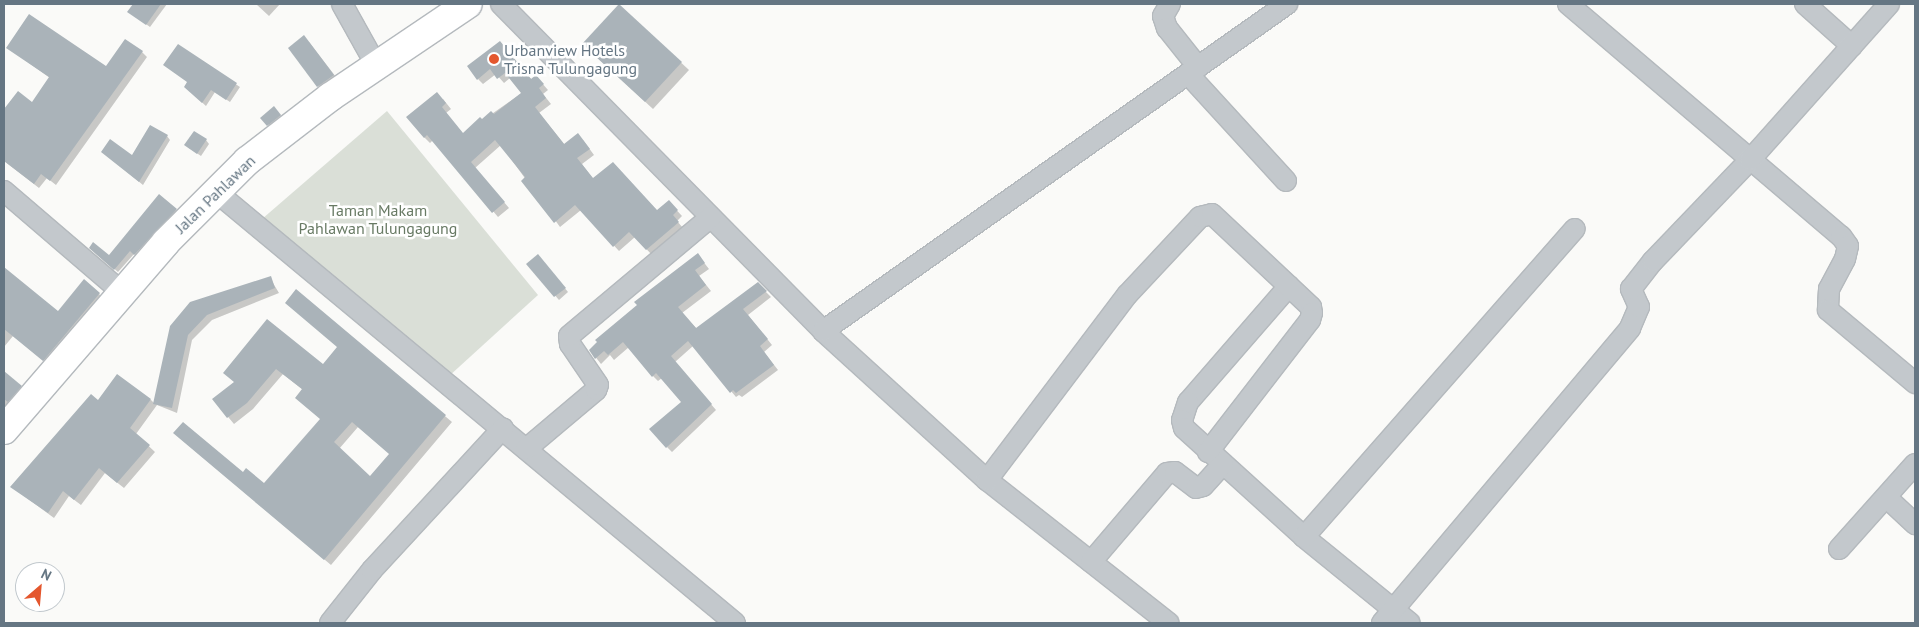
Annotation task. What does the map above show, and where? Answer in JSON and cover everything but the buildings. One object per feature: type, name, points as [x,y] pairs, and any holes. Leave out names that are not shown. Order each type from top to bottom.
[{"type":"highway","name":"Jalan Pahlawan","points":[[4,430],[122,292],[215,191],[282,132],[376,65],[468,4]]},
{"type":"street","points":[[342,4],[376,65]]},
{"type":"street","points":[[501,4],[823,331],[987,480],[1169,623]]},
{"type":"street","points":[[1170,4],[1163,16],[1167,28],[1193,70],[1286,181]]},
{"type":"street","points":[[823,331],[1287,4]]},
{"type":"street","points":[[1568,4],[1841,236],[1848,246],[1845,259],[1828,289],[1828,310],[1915,382]]},
{"type":"street","points":[[1804,4],[1852,46]]},
{"type":"street","points":[[1387,616],[1634,323],[1639,307],[1632,289],[1653,261],[1750,160],[1889,4]]},
{"type":"street","points":[[215,191],[503,428],[735,623]]},
{"type":"street","points":[[4,192],[122,292]]},
{"type":"street","points":[[987,480],[1127,295],[1200,217],[1209,214],[1216,216],[1311,307],[1310,320],[1216,458],[1203,486],[1196,488],[1174,472],[1167,473],[1092,562]]},
{"type":"street","points":[[526,449],[596,390],[598,384],[570,344],[569,336],[711,217]]},
{"type":"street","points":[[1304,537],[1576,229]]},
{"type":"street","points":[[1289,286],[1188,402],[1182,420],[1184,428],[1304,537],[1387,616],[1410,623]]},
{"type":"street","points":[[330,623],[372,570],[503,428]]},
{"type":"street","points":[[1839,549],[1915,464]]},
{"type":"street","points":[[1886,496],[1915,524]]},
{"type":"green space","name":"Taman Makam Pahlawan Tulungagung","points":[[387,111],[538,295],[448,377],[262,219]]},
{"type":"place","name":"Urbanview Hotels Trisna Tulungagung","points":[[494,59]]}]
